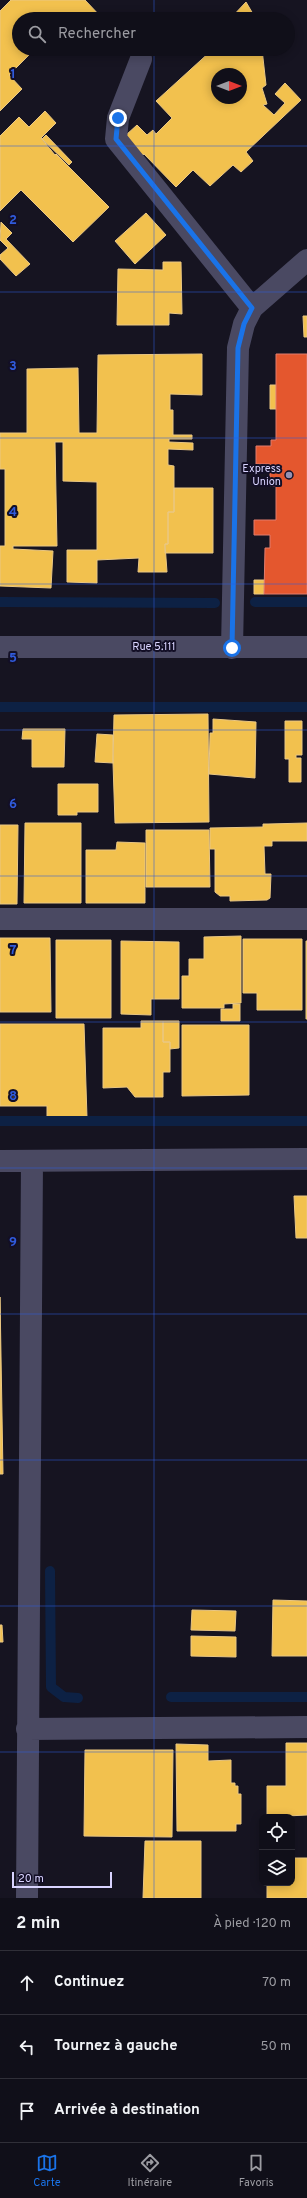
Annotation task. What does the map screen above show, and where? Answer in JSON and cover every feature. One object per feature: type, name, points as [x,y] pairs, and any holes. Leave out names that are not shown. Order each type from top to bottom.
[{"type":"street","points":[[141,59],[118,118],[116,139],[252,308]]},
{"type":"street","points":[[232,648],[238,348],[244,324],[252,308],[307,260]]},
{"type":"street","name":"Rue 5.111","points":[[0,647],[307,647]]},
{"type":"street","points":[[0,919],[307,919]]},
{"type":"street","points":[[0,1161],[307,1159]]},
{"type":"street","points":[[26,1898],[32,1161]]},
{"type":"street","points":[[27,1729],[307,1726]]},
{"type":"building: Logements","points":[[11,0],[85,0],[96,12],[12,12],[12,56],[28,56],[9,75],[22,89],[0,111],[0,11]]},
{"type":"building: Logements","points":[[246,2],[252,12],[237,12]]},
{"type":"building: Logements","points":[[205,56],[263,56],[266,85],[262,88],[267,104],[263,105],[274,115],[285,103],[275,94],[285,83],[301,100],[246,152],[253,161],[241,172],[233,165],[210,186],[193,170],[176,187],[144,154],[139,158],[126,135],[137,125],[147,135],[153,130],[156,134],[172,118],[156,101]]},
{"type":"building: Logements","points":[[45,111],[56,123],[41,138],[55,155],[56,154],[109,207],[73,242],[21,190],[0,211],[0,136],[19,117],[29,127]]},
{"type":"building: Logements","points":[[46,135],[72,162],[69,165],[42,139]]},
{"type":"building: Logements","points":[[146,213],[166,235],[135,264],[115,241]]},
{"type":"building: Logements","points":[[1,222],[12,233],[6,239],[30,264],[16,276],[0,259],[0,255],[8,248],[0,240]]},
{"type":"building: Logements","points":[[163,262],[181,262],[182,314],[169,313],[169,325],[117,325],[118,269],[163,270]]},
{"type":"building: Logements","points":[[303,316],[307,316],[307,337],[304,337]]},
{"type":"building: Logements","points":[[202,354],[202,395],[170,394],[170,410],[173,410],[173,435],[192,435],[192,439],[169,439],[169,442],[193,443],[193,450],[168,449],[168,465],[174,466],[174,512],[168,512],[168,544],[165,544],[167,572],[138,572],[139,558],[97,560],[97,583],[67,582],[67,550],[97,550],[97,482],[63,481],[63,442],[55,442],[57,546],[13,546],[13,549],[53,551],[51,588],[0,586],[0,546],[5,546],[5,469],[0,469],[0,433],[27,433],[27,369],[78,368],[79,433],[97,433],[98,355]]},
{"type":"building: Logements","points":[[270,385],[276,385],[276,409],[270,409]]},
{"type":"building: Logements","points":[[174,488],[213,488],[213,553],[165,553],[165,544],[168,544],[168,512],[174,512]]},
{"type":"building: Logements","points":[[254,580],[265,580],[264,594],[254,594]]},
{"type":"building: Logements","points":[[208,714],[209,822],[115,823],[113,763],[114,715]]},
{"type":"building: Logements","points":[[213,719],[256,722],[255,778],[209,774],[210,733],[213,733]]},
{"type":"building: Logements","points":[[285,721],[302,721],[302,755],[296,755],[296,758],[301,758],[301,782],[289,782],[289,759],[285,759]]},
{"type":"building: Logements","points":[[23,729],[65,729],[64,767],[32,767],[32,739],[22,739]]},
{"type":"building: Logements","points":[[97,734],[113,735],[113,763],[95,762]]},
{"type":"building: Logements","points":[[58,784],[98,784],[98,812],[77,812],[77,815],[58,815]]},
{"type":"building: Logements","points":[[25,823],[81,823],[81,903],[24,903]]},
{"type":"building: Logements","points":[[307,823],[307,841],[272,841],[272,846],[264,846],[265,874],[271,874],[270,898],[267,900],[230,901],[230,896],[220,896],[215,892],[215,849],[210,849],[210,828],[263,827],[263,824]]},
{"type":"building: Logements","points":[[0,825],[18,825],[17,904],[0,904]]},
{"type":"building: Logements","points":[[146,830],[209,830],[210,887],[146,887]]},
{"type":"building: Logements","points":[[117,842],[145,843],[145,903],[86,903],[86,850],[116,850]]},
{"type":"building: Logements","points":[[241,936],[241,1003],[224,1004],[224,1008],[182,1008],[182,976],[189,976],[189,959],[204,959],[204,937]]},
{"type":"building: Logements","points":[[0,938],[50,938],[51,1012],[0,1012]]},
{"type":"building: Logements","points":[[243,939],[302,939],[302,1010],[257,1010],[257,993],[243,993]]},
{"type":"building: Logements","points":[[56,940],[111,940],[111,1018],[56,1018]]},
{"type":"building: Logements","points":[[121,941],[179,942],[179,999],[151,999],[151,1015],[121,1014]]},
{"type":"building: Logements","points":[[307,941],[307,1019],[306,1019]]},
{"type":"building: Logements","points":[[233,1004],[240,1004],[240,1021],[221,1021],[221,1009],[233,1009]]},
{"type":"building: Logements","points":[[141,1021],[163,1021],[163,1042],[170,1042],[170,1072],[163,1072],[163,1097],[135,1097],[127,1087],[103,1088],[103,1028],[141,1028]]},
{"type":"building: Logements","points":[[163,1021],[179,1021],[179,1048],[170,1049],[170,1042],[163,1042]]},
{"type":"building: Logements","points":[[0,1024],[84,1024],[87,1118],[47,1118],[47,1106],[0,1106]]},
{"type":"building: Logements","points":[[182,1025],[249,1025],[249,1095],[182,1096]]},
{"type":"building: Logements","points":[[294,1196],[307,1196],[307,1238],[296,1238]]},
{"type":"building: Logements","points":[[0,1297],[3,1474],[0,1474]]},
{"type":"building: Logements","points":[[273,1600],[307,1601],[307,1656],[272,1656]]},
{"type":"building: Logements","points":[[192,1610],[236,1611],[235,1631],[191,1630]]},
{"type":"building: Logements","points":[[0,1625],[2,1625],[3,1642],[0,1642]]},
{"type":"building: Logements","points":[[191,1636],[236,1637],[236,1657],[191,1656]]},
{"type":"building: Logements","points":[[286,1743],[307,1743],[307,1815],[267,1814],[267,1786],[286,1786]]},
{"type":"building: Logements","points":[[176,1744],[208,1745],[208,1761],[231,1760],[231,1783],[235,1783],[235,1786],[238,1786],[238,1794],[241,1794],[241,1824],[236,1824],[236,1831],[177,1831]]},
{"type":"building: Logements","points":[[85,1750],[173,1750],[172,1837],[84,1836]]},
{"type":"building: Logements","points":[[145,1841],[201,1841],[201,1898],[143,1898]]},
{"type":"building: Logements","points":[[295,1858],[307,1858],[307,1898],[267,1898],[267,1886],[295,1886]]},
{"type":"building: Commerces","name":"Express Union","points":[[276,354],[307,354],[307,594],[264,594],[265,548],[270,548],[270,535],[254,535],[254,520],[276,520],[276,486],[270,486],[270,464],[256,464],[256,446],[271,446],[271,440],[276,440]]},
{"type":"waterway","points":[[0,602],[215,603]]},
{"type":"waterway","points":[[255,602],[307,602]]},
{"type":"waterway","points":[[0,707],[307,707]]},
{"type":"waterway","points":[[0,1121],[307,1121]]},
{"type":"waterway","points":[[50,1571],[51,1687],[64,1697],[78,1698]]},
{"type":"waterway","points":[[171,1697],[307,1697]]},
{"type":"place","name":"Express Union","points":[[289,475]]},
{"type":"route","points":[[118,118],[116,139],[252,308],[244,324],[238,348],[232,648]]}]
